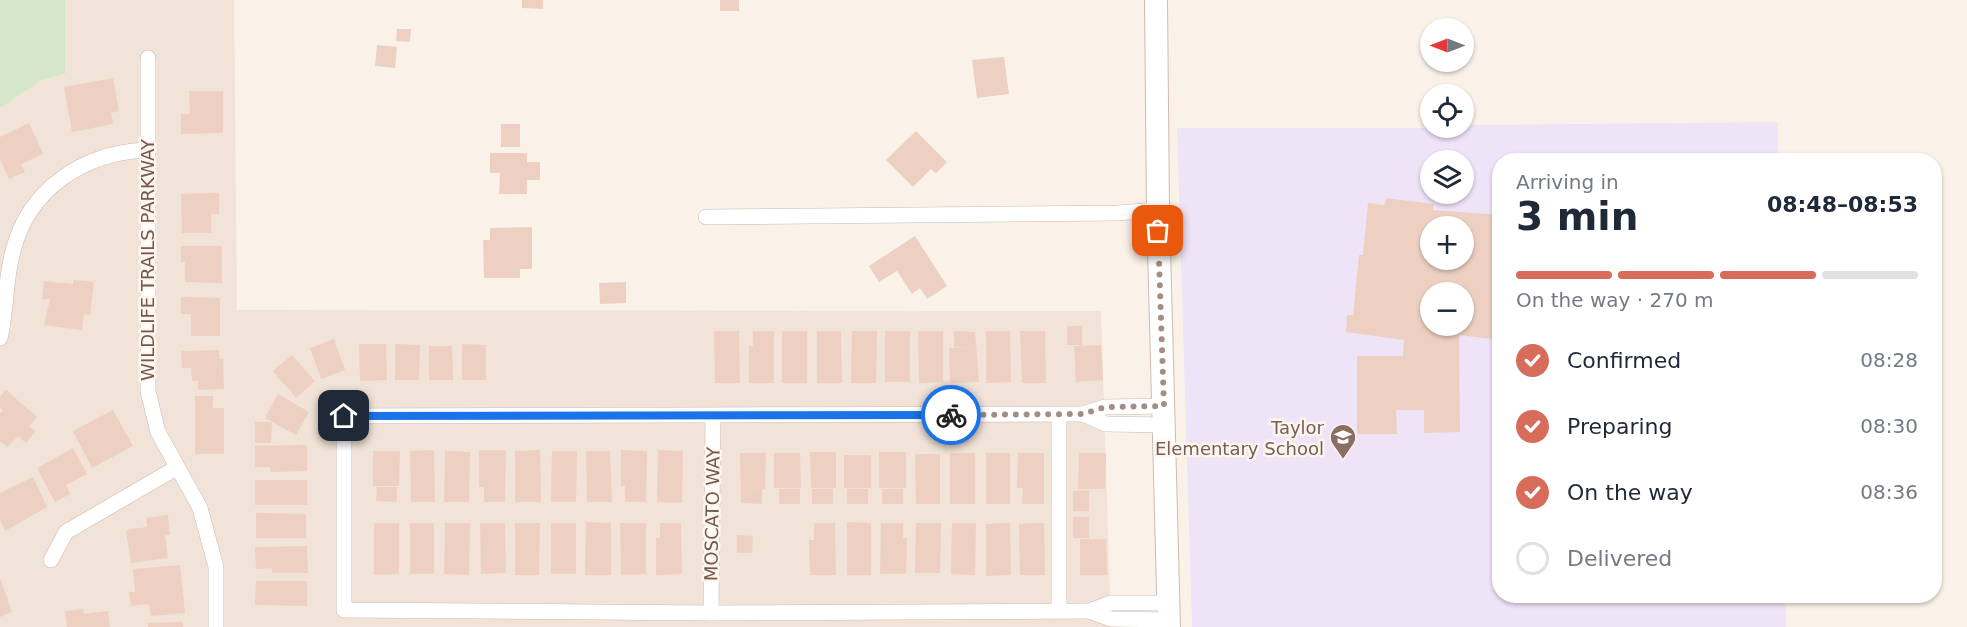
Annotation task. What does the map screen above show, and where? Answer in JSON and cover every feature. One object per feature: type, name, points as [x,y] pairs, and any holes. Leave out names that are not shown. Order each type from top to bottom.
[{"type":"main road","points":[[1156,0],[1158,210],[1169,617]]},
{"type":"street","name":"WILDLIFE TRAILS PARKWAY","points":[[147,58],[148,391],[158,432],[200,508],[216,567],[216,627]]},
{"type":"street","points":[[0,338],[13,250],[28,216],[44,192],[66,174],[90,161],[120,152],[146,150]]},
{"type":"street","points":[[706,217],[1117,213],[1158,210]]},
{"type":"street","points":[[1164,415],[1105,407],[1083,414],[1059,415],[350,416],[344,432],[345,610],[711,613],[1089,611],[1111,603],[1169,617]]},
{"type":"street","points":[[1059,415],[1059,611]]},
{"type":"street","name":"MOSCATO WAY","points":[[711,613],[713,416]]},
{"type":"street","points":[[51,560],[66,532],[176,468]]},
{"type":"shaded area","points":[[65,0],[234,0],[237,310],[1101,311],[1111,627],[0,627],[0,108],[42,80],[65,74]]},
{"type":"shaded area","name":"Taylor Elementary School","points":[[1778,122],[1778,153],[1492,153],[1492,603],[1786,603],[1786,627],[1192,627],[1177,128],[1420,128],[1420,138],[1474,138],[1474,125]]},
{"type":"green space","points":[[0,0],[65,0],[65,74],[42,80],[0,108]]},
{"type":"building","points":[[522,0],[543,0],[543,9],[522,8]]},
{"type":"building","points":[[720,0],[739,0],[739,11],[720,11]]},
{"type":"building","points":[[397,29],[411,29],[410,42],[396,41]]},
{"type":"building","points":[[377,45],[397,47],[395,68],[375,66]]},
{"type":"building","points":[[1004,57],[1009,94],[977,98],[972,60]]},
{"type":"building","points":[[113,78],[119,111],[111,113],[113,124],[72,132],[64,87]]},
{"type":"building","points":[[189,91],[223,91],[223,133],[181,134],[181,114],[190,114]]},
{"type":"building","points":[[29,123],[43,154],[21,164],[25,172],[9,179],[0,159],[0,137]]},
{"type":"building","points":[[501,124],[520,124],[520,147],[501,147]]},
{"type":"building","points":[[916,131],[947,162],[936,173],[931,169],[913,187],[886,160]]},
{"type":"building","points":[[490,153],[527,153],[527,162],[540,162],[540,180],[527,180],[527,194],[499,194],[500,173],[490,173]]},
{"type":"building","points":[[219,193],[219,214],[211,214],[211,233],[182,233],[181,194]]},
{"type":"building","points":[[1386,198],[1434,204],[1433,210],[1492,214],[1492,339],[1467,336],[1474,336],[1474,282],[1420,282],[1420,336],[1459,336],[1460,432],[1424,433],[1424,410],[1396,410],[1397,434],[1357,434],[1357,356],[1403,356],[1404,340],[1346,332],[1347,315],[1353,315],[1359,255],[1363,255],[1368,203],[1384,205]]},
{"type":"building","points":[[532,227],[532,269],[520,269],[520,278],[484,278],[483,240],[490,240],[490,228]]},
{"type":"building","points":[[915,236],[947,286],[927,299],[920,288],[912,294],[897,271],[879,282],[869,266]]},
{"type":"building","points":[[181,246],[222,246],[222,283],[185,282],[185,262],[181,262]]},
{"type":"building","points":[[73,280],[94,282],[90,315],[84,314],[82,330],[44,325],[50,299],[42,299],[44,281],[73,284]]},
{"type":"building","points":[[626,282],[626,303],[600,304],[599,283]]},
{"type":"building","points":[[181,297],[220,298],[220,336],[191,336],[191,314],[181,314]]},
{"type":"building","points":[[1067,326],[1082,326],[1082,345],[1067,345]]},
{"type":"building","points":[[714,331],[739,331],[740,383],[715,383]]},
{"type":"building","points":[[753,331],[774,331],[774,383],[749,383],[749,346],[753,346]]},
{"type":"building","points":[[782,331],[807,331],[807,383],[782,383]]},
{"type":"building","points":[[817,331],[841,331],[842,383],[817,383]]},
{"type":"building","points":[[852,331],[877,331],[876,383],[851,383]]},
{"type":"building","points":[[885,331],[910,331],[910,382],[885,382]]},
{"type":"building","points":[[918,331],[943,331],[943,382],[919,383]]},
{"type":"building","points":[[954,331],[975,332],[979,382],[950,383],[949,348],[968,347],[954,347]]},
{"type":"building","points":[[986,331],[1010,331],[1011,382],[986,383]]},
{"type":"building","points":[[1020,331],[1045,331],[1046,383],[1022,383]]},
{"type":"building","points":[[334,339],[345,370],[321,379],[310,348]]},
{"type":"building","points":[[359,344],[386,344],[387,380],[360,381]]},
{"type":"building","points":[[395,344],[420,345],[419,380],[395,380]]},
{"type":"building","points":[[462,344],[486,345],[486,380],[462,380]]},
{"type":"building","points":[[1101,345],[1103,380],[1076,382],[1074,346]]},
{"type":"building","points":[[429,346],[452,346],[453,380],[429,380]]},
{"type":"building","points":[[219,350],[220,359],[223,359],[224,389],[198,390],[198,381],[192,381],[191,368],[182,368],[181,351]]},
{"type":"building","points":[[292,355],[315,381],[296,398],[273,371]]},
{"type":"building","points":[[6,390],[37,417],[29,426],[35,431],[26,443],[18,436],[7,447],[0,441],[0,414],[3,410],[0,407],[0,397]]},
{"type":"building","points":[[278,394],[309,412],[296,435],[265,418]]},
{"type":"building","points":[[195,396],[213,396],[213,408],[224,408],[224,454],[195,454]]},
{"type":"building","points":[[113,410],[133,446],[92,468],[73,431]]},
{"type":"building","points":[[255,422],[272,422],[271,443],[255,443]]},
{"type":"building","points":[[307,445],[307,471],[271,472],[270,467],[255,467],[255,446]]},
{"type":"building","points":[[73,448],[87,474],[66,485],[70,494],[55,502],[37,468]]},
{"type":"building","points":[[434,450],[435,502],[411,502],[410,451]]},
{"type":"building","points":[[479,450],[506,450],[505,502],[484,502],[484,487],[479,487]]},
{"type":"building","points":[[540,450],[541,502],[515,502],[515,451]]},
{"type":"building","points":[[621,450],[647,451],[646,502],[625,502],[625,486],[621,486]]},
{"type":"building","points":[[658,450],[683,451],[682,503],[657,502]]},
{"type":"building","points":[[373,451],[400,451],[399,486],[373,486]]},
{"type":"building","points":[[445,451],[470,452],[469,502],[444,502]]},
{"type":"building","points":[[552,451],[577,451],[576,502],[551,502]]},
{"type":"building","points":[[586,451],[610,451],[612,502],[587,502]]},
{"type":"building","points":[[810,452],[836,452],[836,488],[811,488]]},
{"type":"building","points":[[879,452],[906,452],[906,488],[879,488]]},
{"type":"building","points":[[740,453],[766,453],[765,489],[754,488],[762,489],[762,504],[741,503]]},
{"type":"building","points":[[774,453],[800,453],[801,488],[774,488]]},
{"type":"building","points":[[950,453],[975,453],[975,504],[950,504]]},
{"type":"building","points":[[986,453],[1010,453],[1010,504],[986,504]]},
{"type":"building","points":[[1018,453],[1044,453],[1044,504],[1022,504],[1023,488],[1017,488]]},
{"type":"building","points":[[1079,453],[1106,453],[1105,489],[1078,489]]},
{"type":"building","points":[[915,454],[940,454],[940,504],[916,504]]},
{"type":"building","points":[[844,455],[871,455],[871,488],[844,488]]},
{"type":"building","points":[[33,477],[47,507],[5,531],[0,520],[0,493]]},
{"type":"building","points":[[255,480],[307,480],[307,505],[255,505]]},
{"type":"building","points":[[377,487],[397,487],[397,502],[376,501]]},
{"type":"building","points":[[779,489],[800,489],[800,504],[779,504]]},
{"type":"building","points":[[812,489],[833,489],[833,504],[812,504]]},
{"type":"building","points":[[847,489],[868,489],[868,504],[847,504]]},
{"type":"building","points":[[882,489],[903,489],[903,504],[882,504]]},
{"type":"building","points":[[1089,490],[1089,511],[1073,511],[1073,491]]},
{"type":"building","points":[[256,513],[306,514],[306,538],[256,538]]},
{"type":"building","points":[[168,515],[170,535],[165,535],[168,558],[131,563],[126,530],[147,527],[146,518]]},
{"type":"building","points":[[1073,517],[1089,517],[1089,538],[1073,538]]},
{"type":"building","points":[[586,522],[611,523],[611,575],[585,575]]},
{"type":"building","points":[[847,522],[871,523],[871,575],[847,575]]},
{"type":"building","points":[[374,523],[399,523],[399,574],[374,575]]},
{"type":"building","points":[[410,523],[434,523],[434,574],[410,574]]},
{"type":"building","points":[[445,523],[470,523],[469,575],[444,574]]},
{"type":"building","points":[[480,523],[505,523],[506,573],[481,574]]},
{"type":"building","points":[[515,523],[540,523],[539,575],[515,575]]},
{"type":"building","points":[[551,523],[576,523],[576,574],[551,574]]},
{"type":"building","points":[[620,523],[646,523],[646,574],[621,575]]},
{"type":"building","points":[[660,523],[681,523],[682,574],[656,575],[656,538],[660,538]]},
{"type":"building","points":[[814,523],[835,523],[836,575],[810,575],[809,540],[814,540]]},
{"type":"building","points":[[881,523],[903,523],[903,538],[907,538],[906,574],[880,574]]},
{"type":"building","points":[[916,523],[941,523],[940,573],[915,573]]},
{"type":"building","points":[[952,523],[976,523],[975,575],[951,574]]},
{"type":"building","points":[[1010,523],[1011,575],[986,576],[986,524]]},
{"type":"building","points":[[1044,523],[1045,575],[1020,575],[1019,524]]},
{"type":"building","points":[[737,535],[753,536],[752,553],[737,553]]},
{"type":"building","points":[[1080,539],[1106,539],[1107,575],[1080,575]]},
{"type":"building","points":[[307,546],[308,573],[272,573],[272,568],[256,569],[255,547]]},
{"type":"building","points":[[180,565],[185,613],[151,616],[149,604],[131,606],[129,592],[135,592],[133,569]]},
{"type":"building","points":[[0,578],[12,612],[0,617]]},
{"type":"building","points":[[256,581],[307,581],[307,606],[255,605]]},
{"type":"building","points":[[83,609],[84,614],[108,611],[110,627],[67,627],[65,611]]},
{"type":"building","points":[[183,622],[183,627],[148,627],[148,623]]},
{"type":"way so far","points":[[951,415],[1083,414],[1105,407],[1164,406],[1158,231]]},
{"type":"place","name":"Taylor Elementary School","points":[[1343,460]]},
{"type":"route","points":[[344,416],[951,415]]}]
